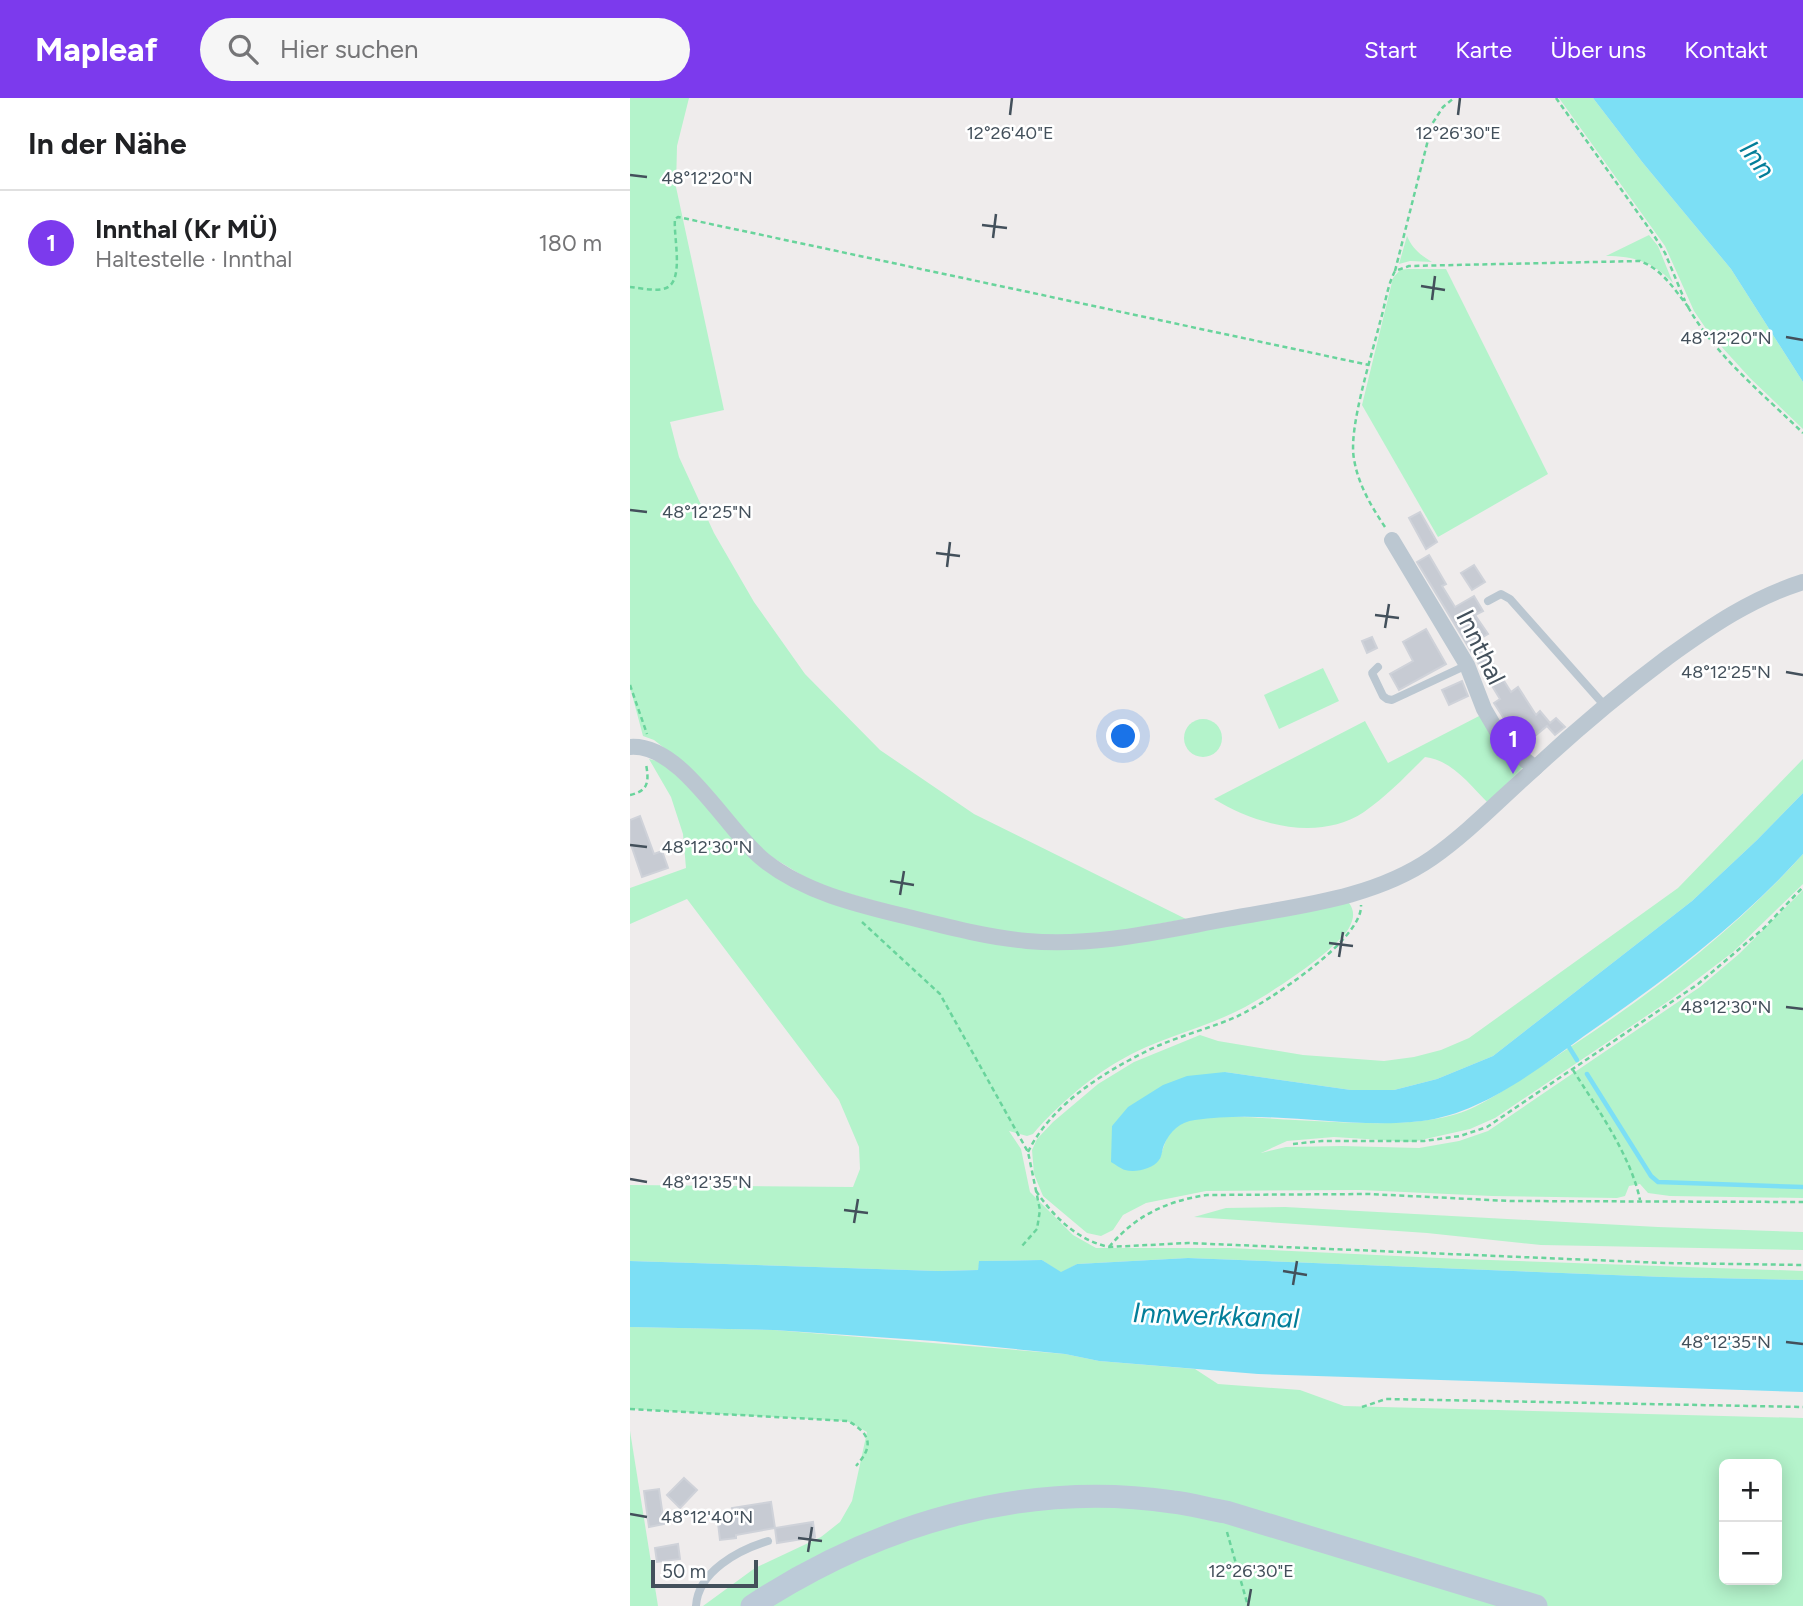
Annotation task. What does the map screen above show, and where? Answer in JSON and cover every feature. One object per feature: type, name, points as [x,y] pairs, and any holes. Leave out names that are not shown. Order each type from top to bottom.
[{"type":"main road","points":[[752,1606],[814,1568],[895,1532],[965,1511],[1028,1501],[1090,1496],[1174,1502],[1226,1512],[1536,1606]]},
{"type":"street","name":"Innthal","points":[[1392,540],[1467,665],[1484,709],[1498,733],[1510,748],[1535,768]]},
{"type":"street","points":[[640,747],[674,765],[762,859],[796,881],[869,907],[985,936],[1068,943],[1119,939],[1314,903],[1393,880],[1433,857],[1605,706],[1673,654],[1738,609],[1803,582]]},
{"type":"lane","points":[[1488,601],[1501,594],[1510,599],[1605,706]]},
{"type":"lane","points":[[1378,667],[1372,673],[1383,696],[1392,699],[1467,665]]},
{"type":"lane","points":[[696,1606],[704,1583],[722,1564],[740,1552],[768,1541]]},
{"type":"path","points":[[1392,540],[1368,501],[1353,457],[1356,421],[1432,124],[1443,107],[1454,98]]},
{"type":"path","points":[[1556,98],[1665,253],[1701,329],[1803,433]]},
{"type":"path","points":[[630,287],[665,289],[673,284],[677,273],[674,229],[675,219],[678,217],[1369,365]]},
{"type":"path","points":[[1395,271],[1409,265],[1640,261],[1662,274],[1689,308]]},
{"type":"path","points":[[630,685],[645,723],[640,747],[649,779],[648,786],[630,795]]},
{"type":"path","points":[[1293,1144],[1322,1141],[1424,1141],[1460,1136],[1487,1127],[1699,984],[1755,936],[1803,887]]},
{"type":"path","points":[[1028,1152],[1035,1136],[1052,1116],[1103,1076],[1145,1052],[1240,1015],[1276,993],[1323,958],[1347,938],[1356,926],[1361,911],[1360,891]]},
{"type":"path","points":[[834,896],[940,994],[1028,1152],[1040,1210],[1037,1229],[1022,1246]]},
{"type":"path","points":[[1573,1070],[1623,1155],[1638,1188],[1640,1200]]},
{"type":"path","points":[[1036,1191],[1048,1208],[1069,1228],[1097,1244],[1109,1247],[1188,1243],[1664,1263],[1803,1265]]},
{"type":"path","points":[[1109,1247],[1122,1231],[1142,1216],[1185,1198],[1207,1195],[1369,1194],[1510,1200],[1803,1202]]},
{"type":"path","points":[[1362,1407],[1386,1399],[1803,1407]]},
{"type":"path","points":[[630,1409],[848,1421],[864,1431],[867,1437],[866,1455],[856,1466]]},
{"type":"path","points":[[1226,1512],[1226,1529],[1248,1606]]},
{"type":"green space","points":[[630,98],[689,98],[677,146],[676,187],[724,410],[670,422],[679,457],[714,533],[754,602],[805,674],[880,750],[974,814],[1186,919],[1097,935],[1048,936],[997,931],[924,915],[818,885],[765,853],[681,761],[654,740],[643,736],[630,687]]},
{"type":"green space","points":[[1559,98],[1593,98],[1731,269],[1803,382],[1803,429],[1750,378],[1709,333],[1694,311],[1665,246]]},
{"type":"green space","points":[[1649,235],[1658,246],[1673,283],[1651,265],[1626,257],[1606,256]]},
{"type":"green space","points":[[1407,236],[1417,251],[1432,262],[1410,261],[1399,264]]},
{"type":"green space","points":[[1446,269],[1548,474],[1438,537],[1362,405],[1393,278],[1400,270]]},
{"type":"green space","points":[[1323,668],[1339,701],[1279,729],[1264,695]]},
{"type":"green space","points":[[1483,714],[1523,767],[1488,803],[1452,768],[1425,757],[1364,812],[1327,826],[1308,828],[1268,822],[1214,799],[1365,721],[1388,763]]},
{"type":"green space","points":[[1203,719],[1217,724],[1222,738],[1217,752],[1203,757],[1189,752],[1184,738],[1189,724]]},
{"type":"green space","points":[[649,759],[661,762],[803,889],[1035,947],[1349,903],[1353,918],[1341,938],[1329,950],[1278,987],[1233,1013],[1146,1047],[1119,1061],[1073,1094],[1033,1134],[1027,1136],[1009,1131],[1021,1149],[1030,1192],[1073,1235],[1096,1248],[1230,1248],[1803,1271],[1803,1280],[1188,1258],[1077,1264],[1061,1273],[1042,1260],[980,1261],[978,1270],[938,1271],[630,1261],[630,1185],[853,1187],[860,1169],[859,1147],[839,1100],[687,899],[630,924],[630,888],[686,868],[683,834],[671,797]]},
{"type":"green space","points":[[1803,759],[1803,793],[1757,840],[1692,901],[1493,1056],[1437,1079],[1394,1090],[1351,1090],[1225,1072],[1112,1126],[1112,1162],[1159,1160],[1172,1130],[1185,1122],[1199,1119],[1233,1117],[1395,1123],[1434,1119],[1473,1108],[1568,1048],[1675,972],[1742,916],[1803,854],[1803,884],[1733,952],[1670,1000],[1495,1118],[1470,1129],[1412,1142],[1334,1137],[1287,1141],[1261,1153],[1286,1147],[1419,1148],[1459,1141],[1488,1131],[1700,987],[1739,954],[1803,890],[1803,1198],[1670,1196],[1648,1193],[1640,1184],[1629,1186],[1625,1196],[1617,1198],[1360,1190],[1206,1191],[1146,1203],[1123,1215],[1113,1230],[1101,1236],[1087,1233],[1043,1196],[1034,1174],[1032,1150],[1037,1139],[1053,1122],[1098,1084],[1134,1062],[1200,1035],[1218,1041],[1303,1055],[1384,1061],[1441,1050],[1469,1038],[1678,888]]},
{"type":"green space","points":[[1285,1207],[1803,1232],[1803,1250],[1541,1245],[1427,1233],[1194,1217],[1226,1208]]},
{"type":"green space","points":[[630,1327],[774,1330],[1065,1354],[1099,1361],[1195,1369],[1218,1384],[1300,1390],[1344,1406],[1803,1418],[1803,1606],[703,1606],[755,1568],[821,1537],[840,1522],[852,1501],[867,1432],[847,1421],[630,1409]]},
{"type":"green space","points":[[630,1431],[658,1606],[630,1606]]},
{"type":"water","name":"Inn","points":[[1593,98],[1803,98],[1803,382],[1731,269]]},
{"type":"water","points":[[1803,793],[1803,854],[1778,880],[1726,929],[1671,973],[1508,1089],[1466,1110],[1422,1121],[1365,1123],[1252,1117],[1195,1120],[1172,1131],[1160,1159],[1153,1166],[1129,1171],[1111,1162],[1112,1126],[1128,1107],[1163,1085],[1187,1076],[1225,1072],[1351,1090],[1394,1090],[1437,1079],[1493,1056],[1692,901]]},
{"type":"water","name":"Innwerkkanal","points":[[1188,1258],[1803,1280],[1803,1392],[1258,1374],[1099,1361],[1065,1354],[934,1341],[774,1330],[630,1327],[630,1261],[938,1271],[978,1270],[979,1261],[1042,1260],[1061,1272],[1077,1264]]},
{"type":"building","points":[[1420,512],[1437,542],[1426,549],[1409,518]]},
{"type":"building","points":[[1429,555],[1446,584],[1442,586],[1455,607],[1474,596],[1483,611],[1475,615],[1488,634],[1478,640],[1511,692],[1518,687],[1536,715],[1540,711],[1550,723],[1556,718],[1565,727],[1555,735],[1547,726],[1524,745],[1510,728],[1494,703],[1500,699],[1417,562]]},
{"type":"building","points":[[1474,565],[1485,582],[1472,590],[1461,573]]},
{"type":"building","points":[[1426,629],[1446,664],[1399,690],[1390,674],[1413,661],[1403,642]]},
{"type":"building","points":[[1372,637],[1377,648],[1367,653],[1362,641]]},
{"type":"building","points":[[1462,681],[1468,696],[1449,705],[1442,690]]},
{"type":"building","points":[[640,816],[654,854],[662,851],[668,868],[642,877],[630,842],[630,820]]},
{"type":"building","points":[[684,1478],[697,1490],[680,1508],[667,1495]]},
{"type":"building","points":[[659,1489],[664,1524],[649,1527],[644,1491]]},
{"type":"building","points":[[771,1502],[775,1528],[720,1540],[718,1523],[734,1520],[732,1508]]},
{"type":"building","points":[[813,1522],[815,1537],[777,1543],[775,1528]]},
{"type":"building","points":[[678,1544],[680,1559],[657,1562],[655,1548]]},
{"type":"waterway","points":[[1569,1047],[1577,1060]]},
{"type":"waterway","points":[[1587,1074],[1651,1176],[1658,1182],[1803,1187]]},
{"type":"place","name":"Innthal (Kr MÜ)","points":[[1513,774]]}]
